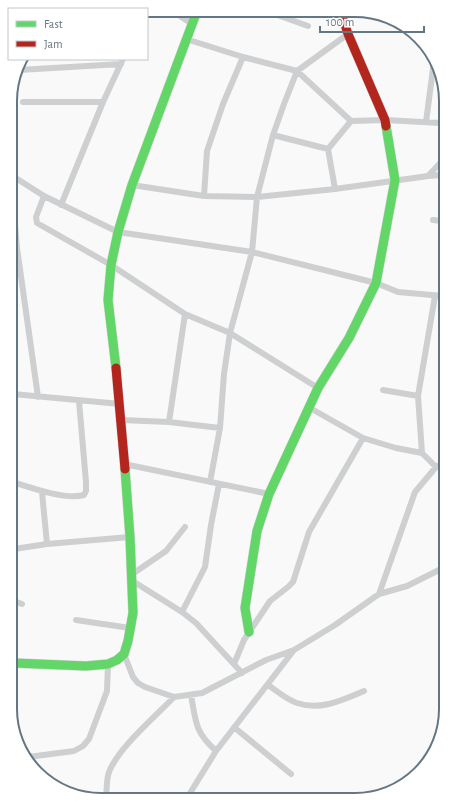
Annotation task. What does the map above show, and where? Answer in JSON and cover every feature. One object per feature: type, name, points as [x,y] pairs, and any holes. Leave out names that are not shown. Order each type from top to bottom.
[{"type":"street","points":[[182,17],[192,24]]},
{"type":"street","points":[[195,17],[132,185],[118,232],[111,265],[108,300],[120,404],[130,537],[133,613],[124,654],[133,677],[138,683],[174,698],[202,693],[266,660],[294,650],[335,625],[379,594],[408,586],[439,570]]},
{"type":"street","points":[[283,17],[308,26]]},
{"type":"street","points":[[249,632],[245,608],[257,531],[269,494],[318,388],[349,338],[376,283],[395,180],[385,120],[348,34],[343,17]]},
{"type":"street","points":[[210,482],[220,428],[224,374],[230,333],[252,252],[257,197],[273,135],[297,71],[348,34]]},
{"type":"street","points":[[186,39],[243,57],[297,71],[351,121],[385,120],[439,123]]},
{"type":"street","points":[[204,196],[207,151],[222,104],[243,57]]},
{"type":"street","points":[[23,70],[122,62],[103,102],[61,204]]},
{"type":"street","points":[[426,122],[433,70]]},
{"type":"street","points":[[23,102],[103,102]]},
{"type":"street","points":[[335,189],[328,149],[351,121]]},
{"type":"street","points":[[273,135],[328,149]]},
{"type":"street","points":[[428,176],[439,164]]},
{"type":"street","points":[[132,185],[204,196],[257,197],[335,189],[439,175]]},
{"type":"street","points":[[17,179],[44,196],[118,232],[252,252],[376,283],[398,292],[439,296]]},
{"type":"street","points":[[44,196],[36,217],[38,224],[111,265],[185,314],[230,333],[318,388]]},
{"type":"street","points":[[433,220],[439,221]]},
{"type":"street","points":[[17,248],[38,397]]},
{"type":"street","points":[[422,453],[418,396],[435,296]]},
{"type":"street","points":[[169,422],[185,314]]},
{"type":"street","points":[[383,390],[418,396]]},
{"type":"street","points":[[17,394],[120,404]]},
{"type":"street","points":[[17,483],[42,492],[78,497],[84,495],[86,490],[79,401]]},
{"type":"street","points":[[310,408],[363,438],[396,448],[422,453],[436,466]]},
{"type":"street","points":[[121,420],[169,422],[220,428]]},
{"type":"street","points":[[234,664],[244,640],[270,601],[293,582],[309,532],[363,438]]},
{"type":"street","points":[[124,464],[269,494]]},
{"type":"street","points":[[379,594],[416,492],[436,466],[439,464]]},
{"type":"street","points":[[182,612],[205,567],[210,525],[219,484]]},
{"type":"street","points":[[42,492],[47,544]]},
{"type":"street","points":[[131,577],[166,551],[185,527]]},
{"type":"street","points":[[17,549],[47,544],[130,537]]},
{"type":"street","points":[[131,577],[196,623],[242,673]]},
{"type":"street","points":[[17,602],[22,604]]},
{"type":"street","points":[[76,620],[130,628]]},
{"type":"street","points":[[190,793],[216,751],[294,650]]},
{"type":"street","points":[[17,662],[86,666],[108,664],[124,654]]},
{"type":"street","points":[[32,756],[74,751],[83,746],[89,739],[108,692],[108,664]]},
{"type":"street","points":[[268,685],[296,703],[312,706],[329,705],[364,691]]},
{"type":"street","points":[[191,695],[198,731],[208,744],[216,751]]},
{"type":"street","points":[[106,793],[109,773],[114,761],[136,736],[174,698]]},
{"type":"street","points":[[235,728],[291,774]]},
{"type":"traffic: fast","points":[[116,368],[108,300],[111,265],[118,232],[132,185],[195,17]]},
{"type":"traffic: fast","points":[[249,632],[245,608],[257,531],[269,494],[318,388],[349,338],[376,283],[395,180],[386,126]]},
{"type":"traffic: fast","points":[[17,663],[86,666],[108,664],[117,660],[124,654],[133,613],[130,537],[125,469]]},
{"type":"traffic: jam","points":[[343,17],[348,34],[385,120],[386,126]]},
{"type":"traffic: jam","points":[[116,368],[125,469]]}]
